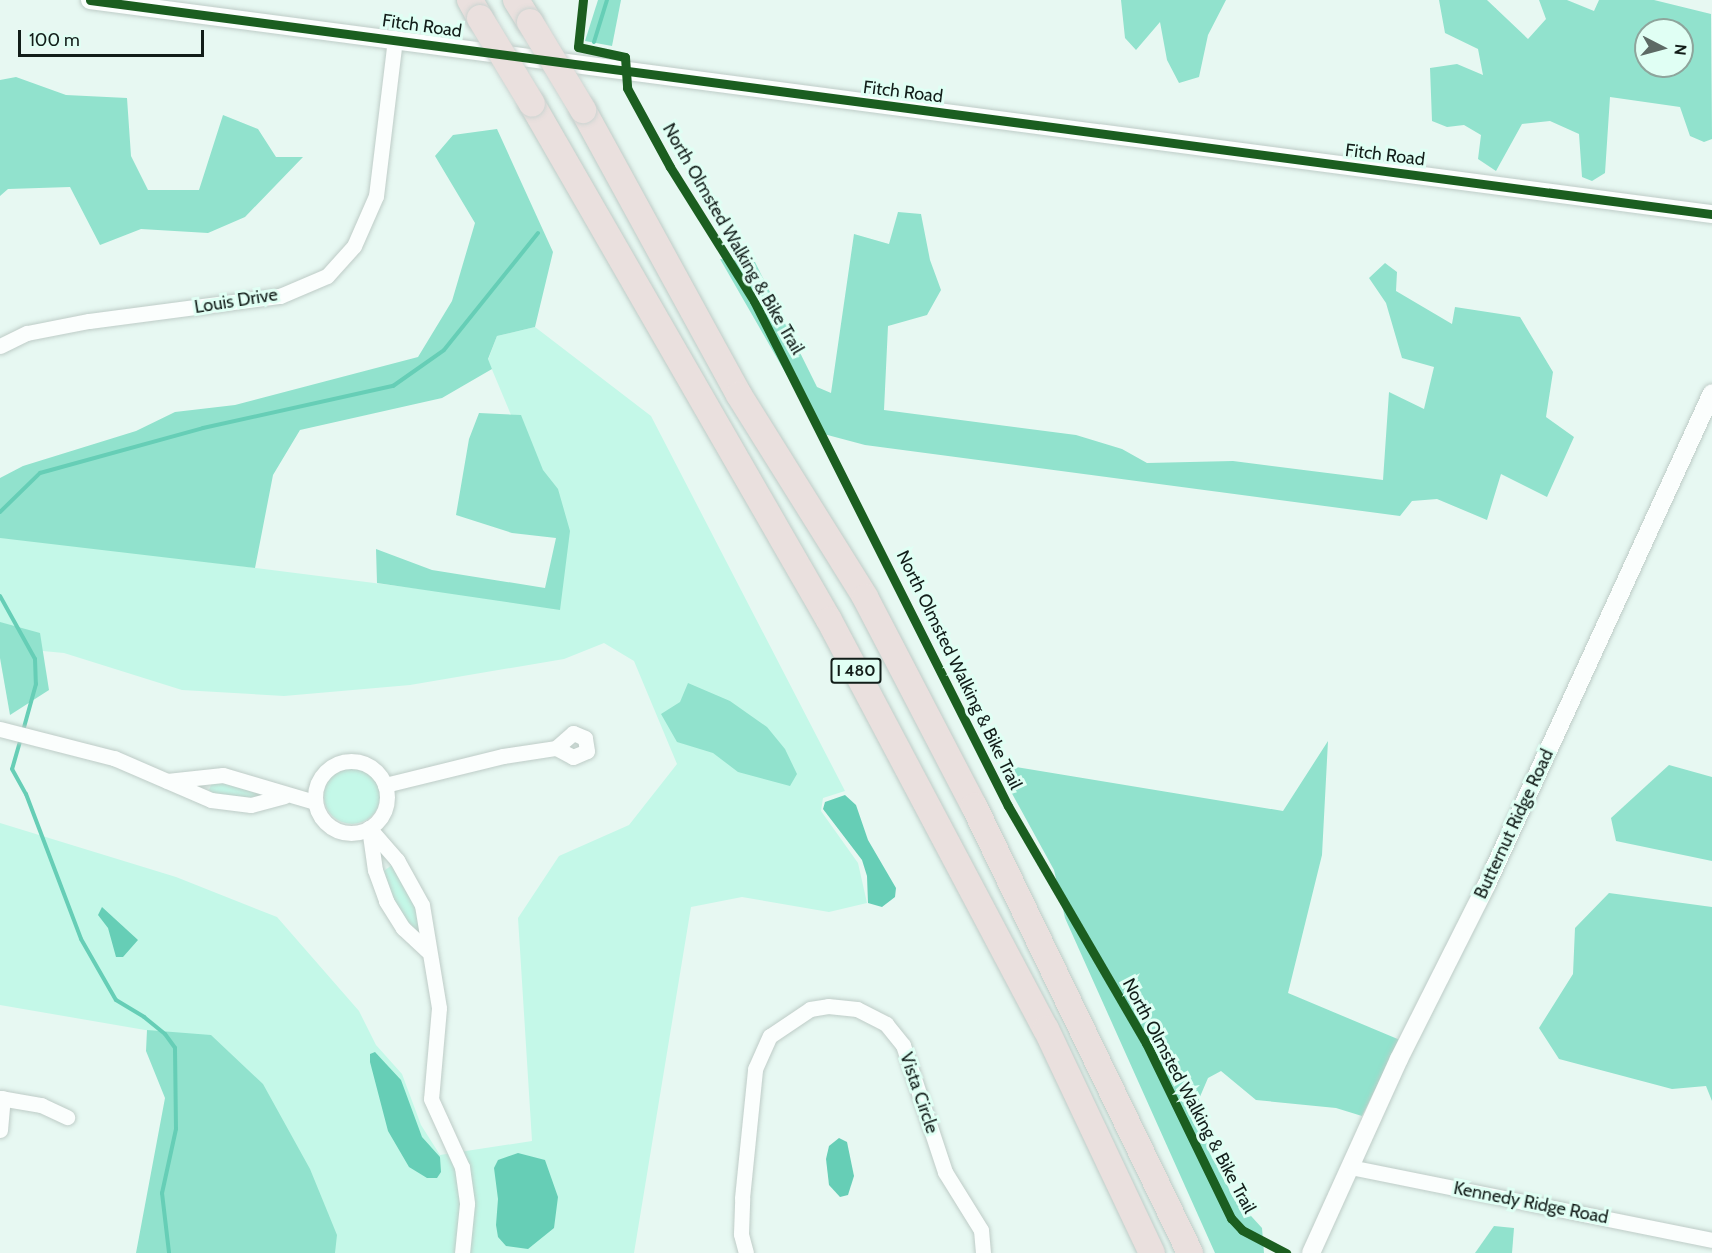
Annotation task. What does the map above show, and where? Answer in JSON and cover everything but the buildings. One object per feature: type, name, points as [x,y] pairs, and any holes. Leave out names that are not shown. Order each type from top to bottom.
[{"type":"highway","name":"I 480","points":[[516,0],[583,110],[738,395],[870,608],[974,807],[1190,1253]]},
{"type":"highway","name":"I 480","points":[[475,9],[532,104],[834,630],[1046,1029],[1152,1253]]},
{"type":"street","name":"Fitch Road","points":[[90,0],[395,38],[1712,214]]},
{"type":"street","name":"Louis Drive","points":[[0,346],[27,333],[89,321],[280,296],[327,276],[354,246],[376,196],[395,38]]},
{"type":"street","name":"Butternut Ridge Road","points":[[1311,1253],[1350,1167],[1486,886],[1712,393]]},
{"type":"street","points":[[0,729],[36,736],[114,758],[211,800],[241,804],[284,796]]},
{"type":"street","points":[[385,784],[464,764],[556,748]]},
{"type":"street","points":[[360,762],[379,774],[385,784],[384,809],[369,828],[358,832],[335,829],[326,822],[315,802],[320,779],[337,764],[360,762]]},
{"type":"street","points":[[167,781],[223,775],[256,782],[284,796],[315,802]]},
{"type":"street","points":[[369,828],[397,860],[422,906],[427,950],[439,1008],[431,1099],[462,1167],[467,1204],[462,1253]]},
{"type":"street","points":[[369,828],[375,870],[386,901],[403,928],[427,950]]},
{"type":"street","name":"Vista Circle","points":[[746,1253],[741,1234],[742,1198],[755,1069],[770,1036],[810,1009],[828,1006],[857,1010],[886,1024],[903,1045],[945,1172],[981,1230],[983,1253]]},
{"type":"street","points":[[0,1130],[2,1098],[40,1104],[67,1117]]},
{"type":"street","name":"Kennedy Ridge Road","points":[[1350,1167],[1712,1240]]},
{"type":"shaded area","points":[[598,0],[621,0],[612,46],[585,41]]},
{"type":"shaded area","points":[[1121,0],[1226,0],[1208,35],[1199,77],[1179,83],[1167,60],[1160,22],[1136,50],[1125,38]]},
{"type":"shaded area","points":[[1439,0],[1487,0],[1528,39],[1546,19],[1539,0],[1567,0],[1594,11],[1599,0],[1654,0],[1711,14],[1712,139],[1704,142],[1690,136],[1680,107],[1610,97],[1605,173],[1592,181],[1582,177],[1579,134],[1550,121],[1522,124],[1496,171],[1478,159],[1481,135],[1464,125],[1447,127],[1432,121],[1430,68],[1457,64],[1483,75],[1478,49],[1445,33]]},
{"type":"shaded area","points":[[16,77],[66,95],[127,98],[131,156],[148,190],[199,190],[223,115],[258,129],[276,157],[303,157],[245,217],[208,233],[141,229],[100,245],[70,187],[8,189],[0,196],[0,80]]},
{"type":"shaded area","points":[[497,129],[553,252],[535,327],[497,336],[488,359],[492,369],[442,398],[300,430],[273,475],[255,568],[0,538],[0,478],[23,466],[136,431],[175,412],[235,405],[418,357],[452,301],[475,223],[435,156],[453,135]]},
{"type":"shaded area","points":[[898,212],[921,214],[930,260],[941,290],[927,315],[888,326],[884,410],[1076,435],[1122,449],[1147,463],[1233,461],[1383,480],[1389,392],[1424,409],[1434,367],[1402,358],[1386,303],[1369,278],[1385,263],[1397,272],[1396,291],[1452,324],[1455,307],[1520,317],[1553,372],[1546,417],[1574,437],[1547,497],[1501,474],[1487,520],[1437,499],[1412,501],[1400,516],[865,445],[820,433],[720,259],[755,262],[817,387],[831,393],[854,234],[889,244]]},
{"type":"shaded area","points":[[535,327],[651,416],[845,791],[823,798],[821,811],[858,863],[867,903],[829,912],[742,897],[691,907],[634,1253],[327,1253],[209,1041],[0,1005],[0,823],[176,877],[277,917],[359,1011],[376,1045],[402,1074],[421,1125],[440,1155],[532,1141],[518,918],[559,856],[629,825],[677,764],[634,661],[604,643],[564,659],[410,685],[284,696],[182,690],[64,653],[0,647],[0,538],[30,539],[554,606],[562,537],[488,360],[497,336]]},
{"type":"shaded area","points":[[479,413],[521,415],[543,470],[558,489],[570,531],[560,610],[377,583],[376,549],[432,570],[545,588],[556,538],[512,533],[456,515],[469,439]]},
{"type":"shaded area","points":[[0,622],[40,633],[49,690],[10,715],[0,658]]},
{"type":"shaded area","points":[[688,683],[730,701],[767,727],[785,749],[797,774],[790,786],[738,772],[713,753],[677,742],[661,714],[680,702]]},
{"type":"shaded area","points":[[1328,741],[1322,855],[1288,993],[1400,1040],[1362,1116],[1336,1108],[1256,1100],[1221,1071],[1208,1078],[1199,1099],[1201,1123],[1231,1194],[1262,1228],[1264,1253],[1215,1253],[1065,918],[1054,870],[998,768],[1016,767],[1283,811]]},
{"type":"shaded area","points":[[1669,765],[1712,777],[1712,861],[1616,841],[1611,818]]},
{"type":"shaded area","points":[[346,768],[358,768],[368,772],[376,780],[380,796],[376,812],[368,820],[358,824],[346,824],[336,820],[328,812],[324,802],[324,790],[328,780],[336,772]]},
{"type":"shaded area","points":[[213,780],[261,787],[265,799],[213,794],[209,790]]},
{"type":"shaded area","points":[[845,795],[856,805],[868,840],[896,888],[895,897],[882,907],[868,903],[867,876],[862,860],[823,809],[825,802]]},
{"type":"shaded area","points":[[392,865],[416,905],[421,934],[417,934],[397,911],[381,873]]},
{"type":"shaded area","points":[[1609,893],[1712,907],[1712,1101],[1706,1086],[1672,1089],[1559,1059],[1539,1028],[1573,974],[1575,928]]},
{"type":"shaded area","points":[[102,907],[138,940],[123,957],[116,957],[108,928],[98,915]]},
{"type":"shaded area","points":[[147,1030],[211,1035],[263,1084],[310,1169],[337,1235],[335,1253],[136,1253],[165,1098],[146,1051]]},
{"type":"shaded area","points":[[375,1052],[401,1080],[422,1137],[440,1157],[441,1172],[437,1178],[427,1178],[409,1167],[388,1131],[370,1062],[370,1054]]},
{"type":"shaded area","points":[[839,1138],[847,1142],[854,1176],[848,1195],[840,1197],[829,1185],[826,1159],[829,1146]]},
{"type":"shaded area","points":[[518,1153],[545,1160],[558,1197],[554,1228],[528,1249],[506,1246],[498,1237],[496,1225],[498,1199],[494,1168],[498,1160]]},
{"type":"shaded area","points":[[1494,1226],[1514,1228],[1512,1253],[1475,1253]]},
{"type":"waterway","points":[[594,42],[607,0]]},
{"type":"waterway","points":[[0,512],[40,473],[203,428],[393,386],[444,350],[538,233]]},
{"type":"waterway","points":[[0,596],[35,659],[36,684],[23,731]]},
{"type":"waterway","points":[[21,738],[12,769],[26,794],[81,939],[116,1000],[144,1017],[165,1034],[175,1048],[176,1129],[162,1193],[169,1253]]},
{"type":"cycle path","points":[[90,0],[1712,214]]},
{"type":"cycle path","name":"North Olmsted Walking & Bike Trail","points":[[583,0],[578,47],[625,57],[627,88],[670,167],[754,301],[1008,806],[1146,1043],[1231,1218],[1242,1230],[1286,1253]]}]
